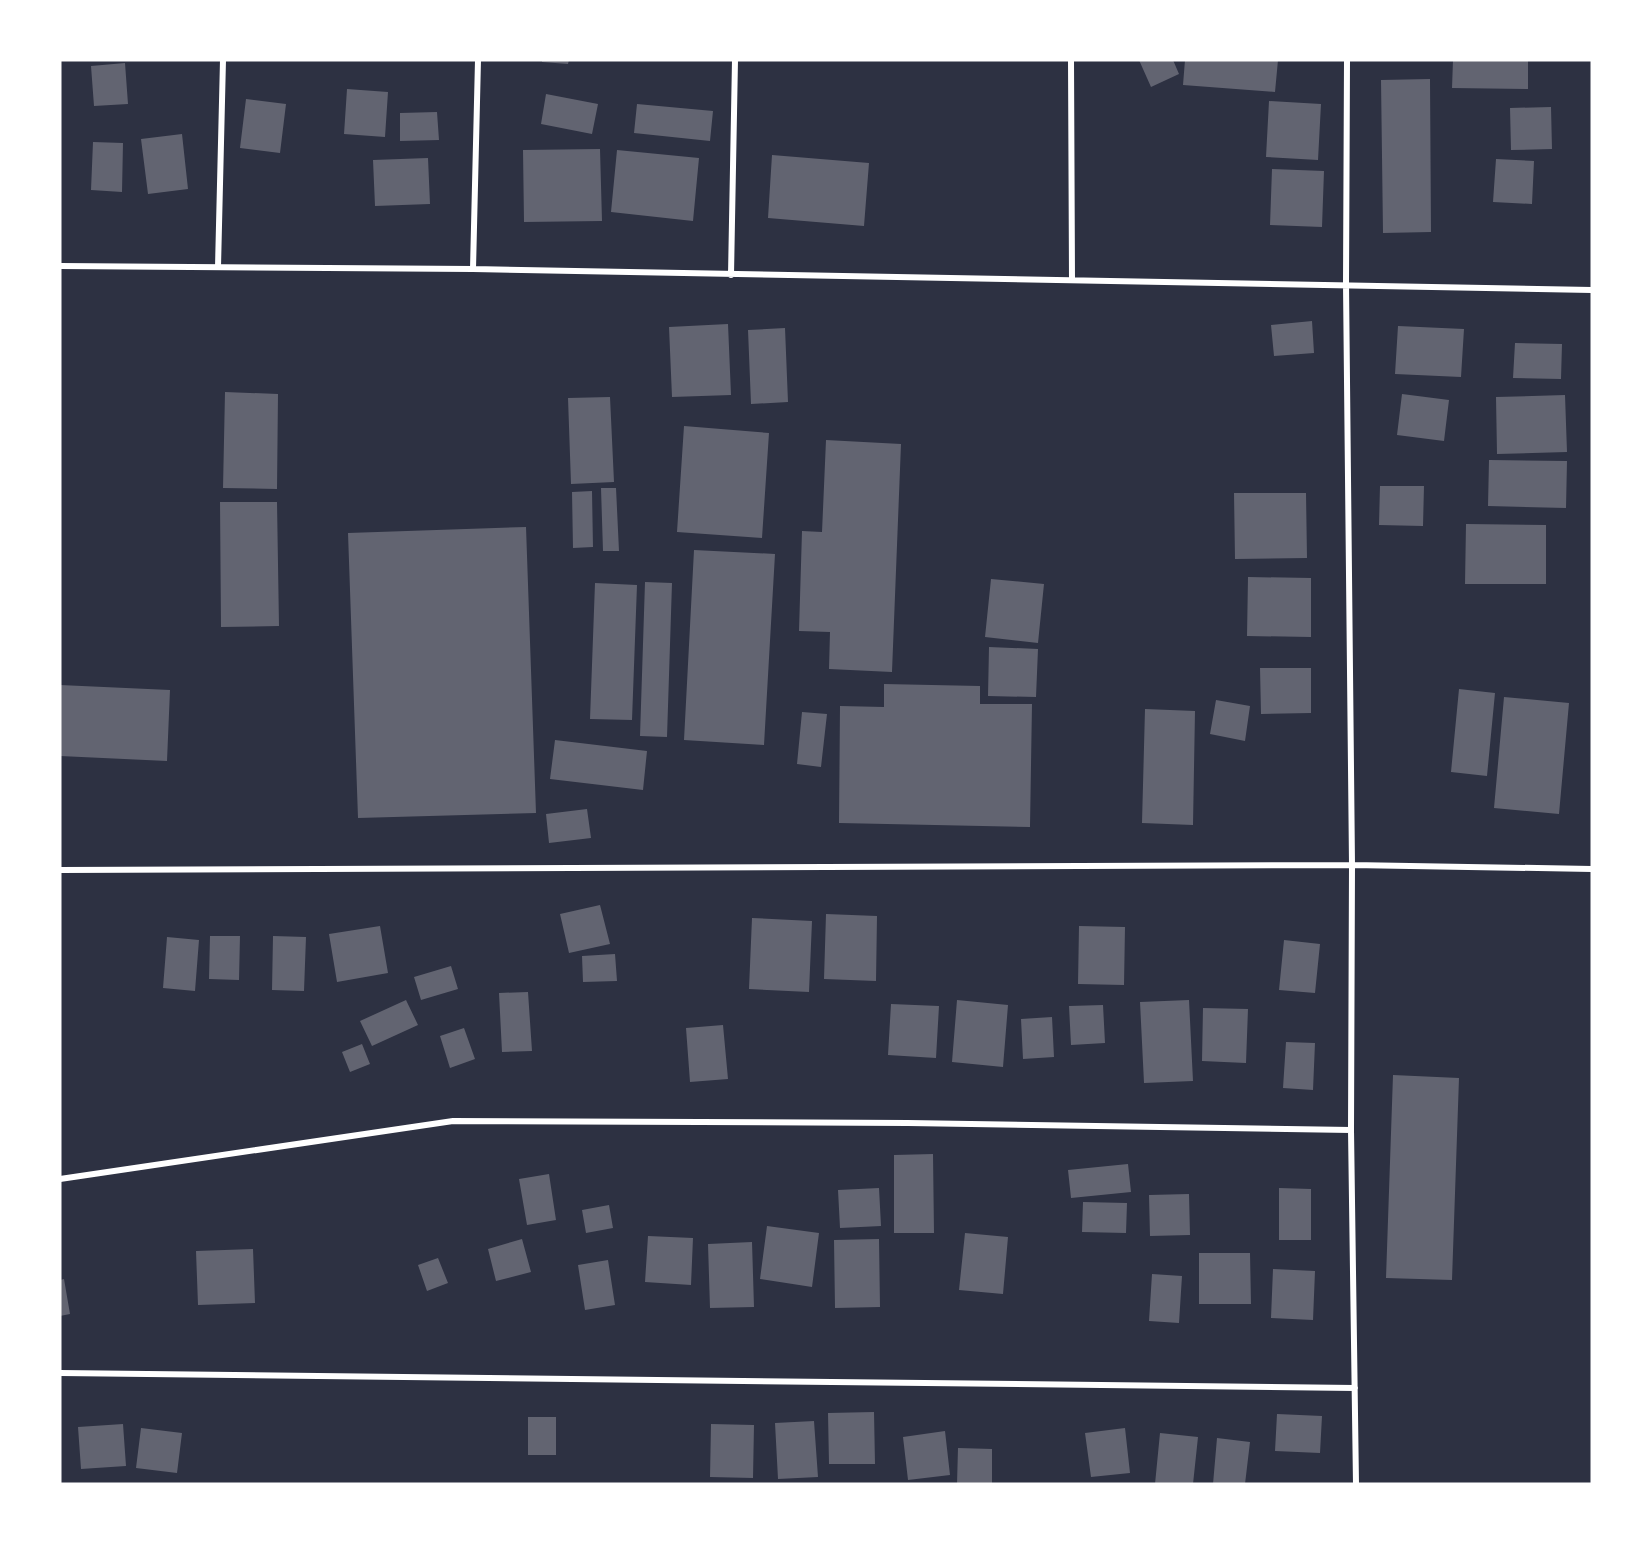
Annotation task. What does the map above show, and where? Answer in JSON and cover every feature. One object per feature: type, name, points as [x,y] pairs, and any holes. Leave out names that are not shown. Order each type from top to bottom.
[{"type":"street","points":[[218,267],[223,60]]},
{"type":"street","points":[[473,269],[478,60]]},
{"type":"street","points":[[731,275],[735,60]]},
{"type":"street","points":[[1071,60],[1072,280]]},
{"type":"street","points":[[1347,60],[1346,284],[1352,865],[1351,1130],[1356,1484]]},
{"type":"street","points":[[60,266],[473,269],[1592,290]]},
{"type":"street","points":[[60,870],[1352,865],[1592,868]]},
{"type":"street","points":[[60,1179],[453,1121],[908,1123],[1351,1130]]},
{"type":"street","points":[[60,1373],[1355,1388]]},
{"type":"building","points":[[542,60],[569,60],[568,64],[542,62]]},
{"type":"building","points":[[1139,60],[1173,60],[1179,74],[1151,87]]},
{"type":"building","points":[[1185,60],[1278,60],[1275,92],[1183,85]]},
{"type":"building","points":[[1453,60],[1528,60],[1528,89],[1452,88]]},
{"type":"building","points":[[125,63],[128,104],[94,106],[91,66]]},
{"type":"building","points":[[1430,79],[1431,232],[1383,233],[1381,80]]},
{"type":"building","points":[[347,89],[388,92],[385,137],[344,134]]},
{"type":"building","points":[[546,94],[598,104],[592,134],[541,124]]},
{"type":"building","points":[[246,99],[286,104],[280,153],[240,148]]},
{"type":"building","points":[[1269,101],[1321,104],[1318,160],[1266,157]]},
{"type":"building","points":[[637,104],[713,111],[710,141],[634,133]]},
{"type":"building","points":[[1551,107],[1552,149],[1511,150],[1510,108]]},
{"type":"building","points":[[437,112],[439,140],[400,141],[400,113]]},
{"type":"building","points":[[182,134],[188,189],[148,194],[141,139]]},
{"type":"building","points":[[93,142],[123,143],[122,192],[91,190]]},
{"type":"building","points":[[600,149],[602,221],[524,222],[523,150]]},
{"type":"building","points":[[617,150],[699,158],[693,221],[611,212]]},
{"type":"building","points":[[772,155],[869,163],[864,226],[768,218]]},
{"type":"building","points":[[428,158],[430,204],[375,206],[373,160]]},
{"type":"building","points":[[1496,159],[1534,161],[1532,204],[1493,202]]},
{"type":"building","points":[[1272,169],[1324,171],[1322,227],[1270,225]]},
{"type":"building","points":[[1312,321],[1314,353],[1274,356],[1271,325]]},
{"type":"building","points":[[728,324],[731,395],[672,397],[669,327]]},
{"type":"building","points":[[1398,326],[1464,329],[1461,377],[1395,374]]},
{"type":"building","points":[[785,328],[788,402],[751,404],[748,330]]},
{"type":"building","points":[[1515,343],[1562,344],[1561,379],[1513,378]]},
{"type":"building","points":[[225,392],[278,394],[277,489],[223,488]]},
{"type":"building","points":[[1402,394],[1449,400],[1444,441],[1397,435]]},
{"type":"building","points":[[1565,395],[1567,452],[1497,454],[1496,397]]},
{"type":"building","points":[[610,397],[614,482],[571,484],[568,398]]},
{"type":"building","points":[[684,426],[769,433],[762,538],[677,532]]},
{"type":"building","points":[[826,440],[901,444],[892,672],[829,669],[830,632],[799,631],[802,531],[822,532]]},
{"type":"building","points":[[1489,460],[1567,461],[1566,508],[1488,506]]},
{"type":"building","points":[[1380,486],[1424,486],[1423,526],[1379,525]]},
{"type":"building","points":[[601,488],[616,488],[619,551],[603,551]]},
{"type":"building","points":[[592,491],[593,547],[573,548],[572,492]]},
{"type":"building","points":[[1234,493],[1306,493],[1307,558],[1235,559]]},
{"type":"building","points":[[220,502],[277,502],[279,626],[221,627]]},
{"type":"building","points":[[1466,524],[1546,525],[1546,584],[1465,584]]},
{"type":"building","points":[[526,527],[536,813],[358,818],[348,533]]},
{"type":"building","points":[[694,550],[775,554],[764,745],[684,740]]},
{"type":"building","points":[[1248,577],[1311,578],[1311,637],[1247,636]]},
{"type":"building","points":[[991,579],[1044,584],[1038,643],[985,637]]},
{"type":"building","points":[[645,582],[672,583],[667,737],[640,736]]},
{"type":"building","points":[[595,583],[637,585],[632,720],[590,719]]},
{"type":"building","points":[[989,647],[1038,649],[1036,697],[988,696]]},
{"type":"building","points":[[1260,668],[1311,668],[1311,713],[1261,714]]},
{"type":"building","points":[[884,684],[980,686],[980,704],[1032,704],[1030,827],[839,823],[840,706],[884,707]]},
{"type":"building","points":[[60,685],[170,690],[167,761],[60,756]]},
{"type":"building","points":[[1459,689],[1495,693],[1487,776],[1451,772]]},
{"type":"building","points":[[1504,697],[1569,703],[1559,814],[1494,808]]},
{"type":"building","points":[[1216,700],[1250,706],[1245,741],[1210,734]]},
{"type":"building","points":[[1145,709],[1195,711],[1193,825],[1142,823]]},
{"type":"building","points":[[802,712],[827,714],[821,767],[797,764]]},
{"type":"building","points":[[555,740],[647,751],[643,790],[550,779]]},
{"type":"building","points":[[587,809],[591,838],[549,843],[546,814]]},
{"type":"building","points":[[600,905],[610,944],[569,953],[560,914]]},
{"type":"building","points":[[826,914],[877,916],[876,981],[824,979]]},
{"type":"building","points":[[752,918],[812,921],[809,992],[749,989]]},
{"type":"building","points":[[380,926],[388,973],[337,982],[329,934]]},
{"type":"building","points":[[1079,926],[1125,927],[1124,985],[1078,984]]},
{"type":"building","points":[[210,936],[240,936],[239,980],[209,979]]},
{"type":"building","points":[[273,936],[306,937],[304,991],[272,990]]},
{"type":"building","points":[[167,937],[199,940],[195,991],[163,988]]},
{"type":"building","points":[[1284,940],[1320,944],[1315,993],[1279,990]]},
{"type":"building","points":[[615,954],[617,981],[583,982],[582,956]]},
{"type":"building","points":[[451,966],[458,989],[421,1000],[414,977]]},
{"type":"building","points":[[528,992],[532,1051],[502,1052],[499,993]]},
{"type":"building","points":[[406,1000],[418,1025],[372,1046],[360,1021]]},
{"type":"building","points":[[957,1000],[1008,1005],[1003,1067],[952,1062]]},
{"type":"building","points":[[1189,1000],[1193,1081],[1144,1083],[1140,1002]]},
{"type":"building","points":[[891,1004],[939,1006],[936,1058],[888,1055]]},
{"type":"building","points":[[1103,1005],[1105,1043],[1071,1045],[1069,1006]]},
{"type":"building","points":[[1203,1008],[1248,1009],[1246,1063],[1202,1061]]},
{"type":"building","points":[[1052,1017],[1054,1057],[1023,1059],[1021,1019]]},
{"type":"building","points":[[723,1025],[728,1079],[690,1082],[686,1028]]},
{"type":"building","points":[[464,1028],[475,1059],[450,1068],[440,1036]]},
{"type":"building","points":[[1286,1042],[1315,1043],[1313,1090],[1283,1088]]},
{"type":"building","points":[[362,1044],[370,1064],[350,1072],[342,1052]]},
{"type":"building","points":[[1393,1075],[1459,1078],[1452,1280],[1386,1278]]},
{"type":"building","points":[[933,1154],[934,1233],[894,1233],[894,1155]]},
{"type":"building","points":[[1128,1164],[1131,1192],[1071,1198],[1068,1170]]},
{"type":"building","points":[[549,1174],[556,1220],[527,1225],[519,1179]]},
{"type":"building","points":[[879,1188],[881,1226],[840,1228],[838,1190]]},
{"type":"building","points":[[1279,1188],[1311,1189],[1311,1240],[1279,1240]]},
{"type":"building","points":[[1189,1194],[1190,1235],[1150,1236],[1149,1195]]},
{"type":"building","points":[[1083,1202],[1127,1203],[1126,1233],[1082,1232]]},
{"type":"building","points":[[609,1205],[613,1228],[586,1233],[582,1210]]},
{"type":"building","points":[[767,1226],[819,1233],[812,1287],[760,1279]]},
{"type":"building","points":[[965,1233],[1008,1237],[1003,1294],[959,1290]]},
{"type":"building","points":[[648,1236],[693,1238],[691,1285],[645,1282]]},
{"type":"building","points":[[522,1239],[531,1272],[496,1281],[488,1249]]},
{"type":"building","points":[[879,1239],[880,1307],[835,1308],[834,1240]]},
{"type":"building","points":[[752,1242],[754,1307],[710,1308],[708,1244]]},
{"type":"building","points":[[253,1249],[255,1303],[198,1305],[196,1251]]},
{"type":"building","points":[[1199,1253],[1250,1253],[1251,1304],[1199,1304]]},
{"type":"building","points":[[438,1258],[448,1283],[427,1291],[418,1265]]},
{"type":"building","points":[[608,1260],[615,1305],[585,1310],[578,1265]]},
{"type":"building","points":[[1273,1269],[1315,1271],[1313,1320],[1271,1318]]},
{"type":"building","points":[[1152,1274],[1182,1276],[1179,1323],[1149,1321]]},
{"type":"building","points":[[64,1279],[70,1314],[60,1316],[60,1280]]},
{"type":"building","points":[[874,1412],[875,1464],[829,1464],[828,1413]]},
{"type":"building","points":[[1277,1414],[1322,1416],[1320,1453],[1275,1451]]},
{"type":"building","points":[[528,1417],[556,1417],[556,1455],[528,1455]]},
{"type":"building","points":[[814,1421],[818,1477],[778,1479],[775,1423]]},
{"type":"building","points":[[123,1424],[126,1466],[81,1469],[78,1427]]},
{"type":"building","points":[[711,1424],[754,1425],[753,1478],[710,1477]]},
{"type":"building","points":[[141,1428],[182,1433],[177,1473],[136,1468]]},
{"type":"building","points":[[1125,1428],[1130,1473],[1091,1477],[1085,1433]]},
{"type":"building","points":[[945,1431],[950,1475],[908,1480],[903,1437]]},
{"type":"building","points":[[1160,1433],[1198,1437],[1193,1484],[1155,1484]]},
{"type":"building","points":[[1217,1438],[1250,1442],[1245,1484],[1213,1484]]},
{"type":"building","points":[[958,1448],[992,1449],[992,1484],[957,1484]]}]
